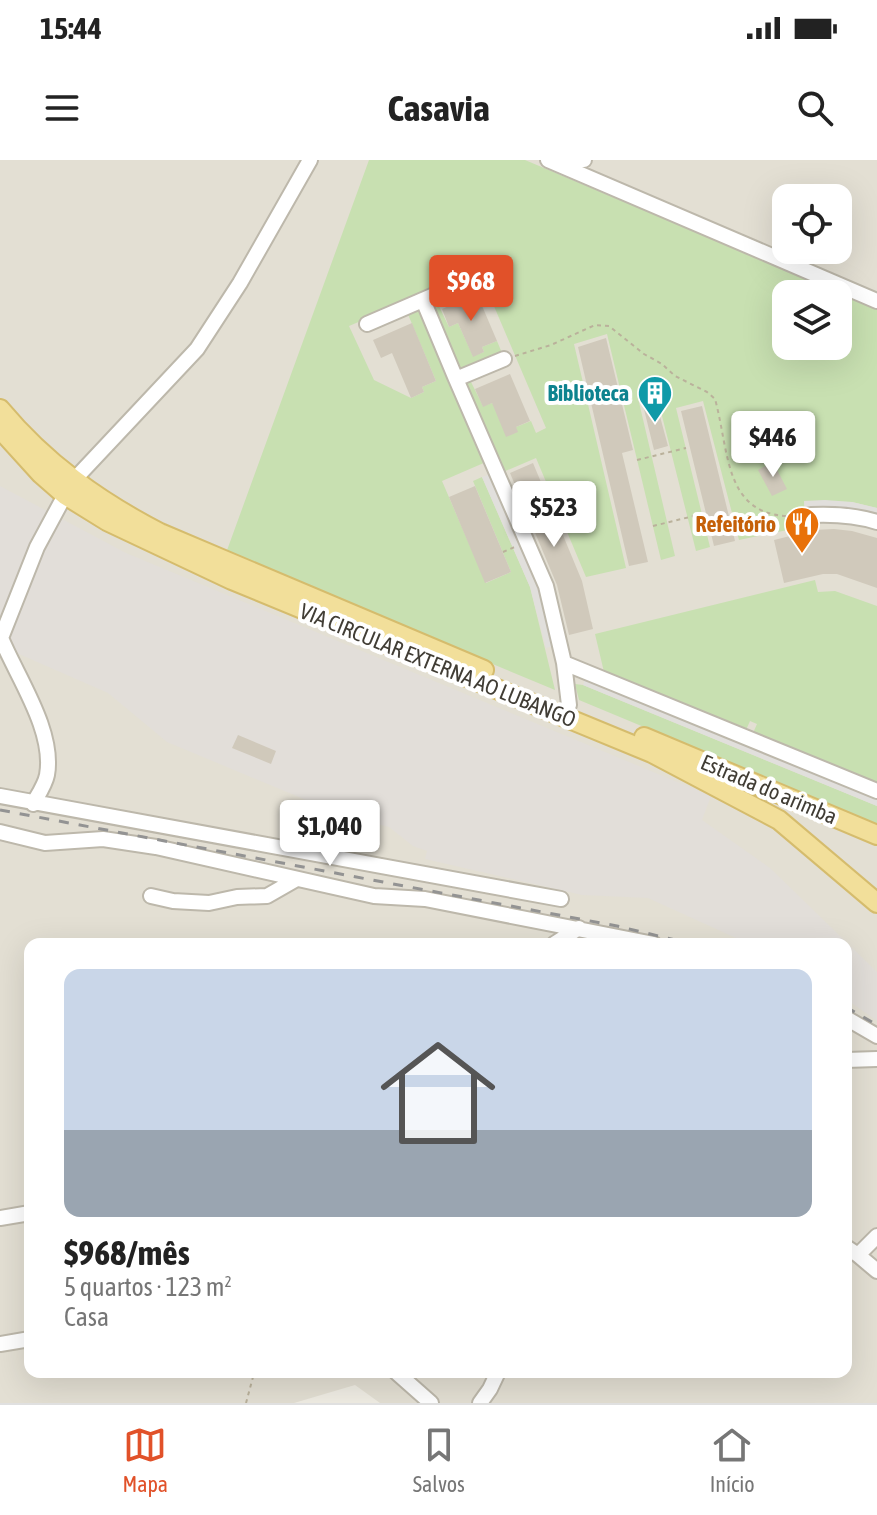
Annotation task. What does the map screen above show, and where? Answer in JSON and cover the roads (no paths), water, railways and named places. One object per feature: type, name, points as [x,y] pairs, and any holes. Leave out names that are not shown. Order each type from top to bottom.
[{"type":"main road","name":"VIA CIRCULAR EXTERNA AO LUBANGO","points":[[0,409],[69,488],[107,521],[166,551],[652,753],[779,820],[869,887],[877,903]]},
{"type":"main road","name":"VIA CIRCULAR EXTERNA AO LUBANGO","points":[[0,429],[41,474],[160,533],[660,744]]},
{"type":"main road","name":"Estrada do arimba","points":[[660,744],[877,835]]},
{"type":"street","points":[[33,804],[47,776],[47,748],[29,697],[4,654],[1,638],[37,547],[69,488],[197,349],[240,283],[310,160]]},
{"type":"street","points":[[548,160],[877,301]]},
{"type":"street","points":[[565,160],[584,160]]},
{"type":"street","points":[[367,324],[469,280]]},
{"type":"street","points":[[423,300],[546,586],[564,663],[569,705]]},
{"type":"street","points":[[456,379],[504,359]]},
{"type":"street","points":[[811,515],[862,517],[877,522]]},
{"type":"street","points":[[564,663],[877,791]]},
{"type":"street","points":[[0,796],[561,899]]},
{"type":"street","points":[[0,832],[45,843],[103,839],[156,847],[374,896],[425,899],[626,938]]},
{"type":"street","points":[[151,896],[209,903],[237,897],[267,896],[295,880]]},
{"type":"street","points":[[563,938],[579,928]]},
{"type":"street","points":[[852,1021],[877,1036]]},
{"type":"street","points":[[852,1060],[877,1059]]},
{"type":"street","points":[[0,1218],[24,1214]]},
{"type":"street","points":[[877,1236],[852,1251],[877,1271]]},
{"type":"street","points":[[0,1344],[24,1340]]},
{"type":"street","points":[[403,1378],[431,1403]]},
{"type":"street","points":[[480,1403],[495,1378]]},
{"type":"railway","points":[[0,810],[667,938]]},
{"type":"railway","points":[[852,1010],[877,1025]]},
{"type":"place","name":"Biblioteca","points":[[655,424]]},
{"type":"place","name":"Refeitório","points":[[802,555]]}]
